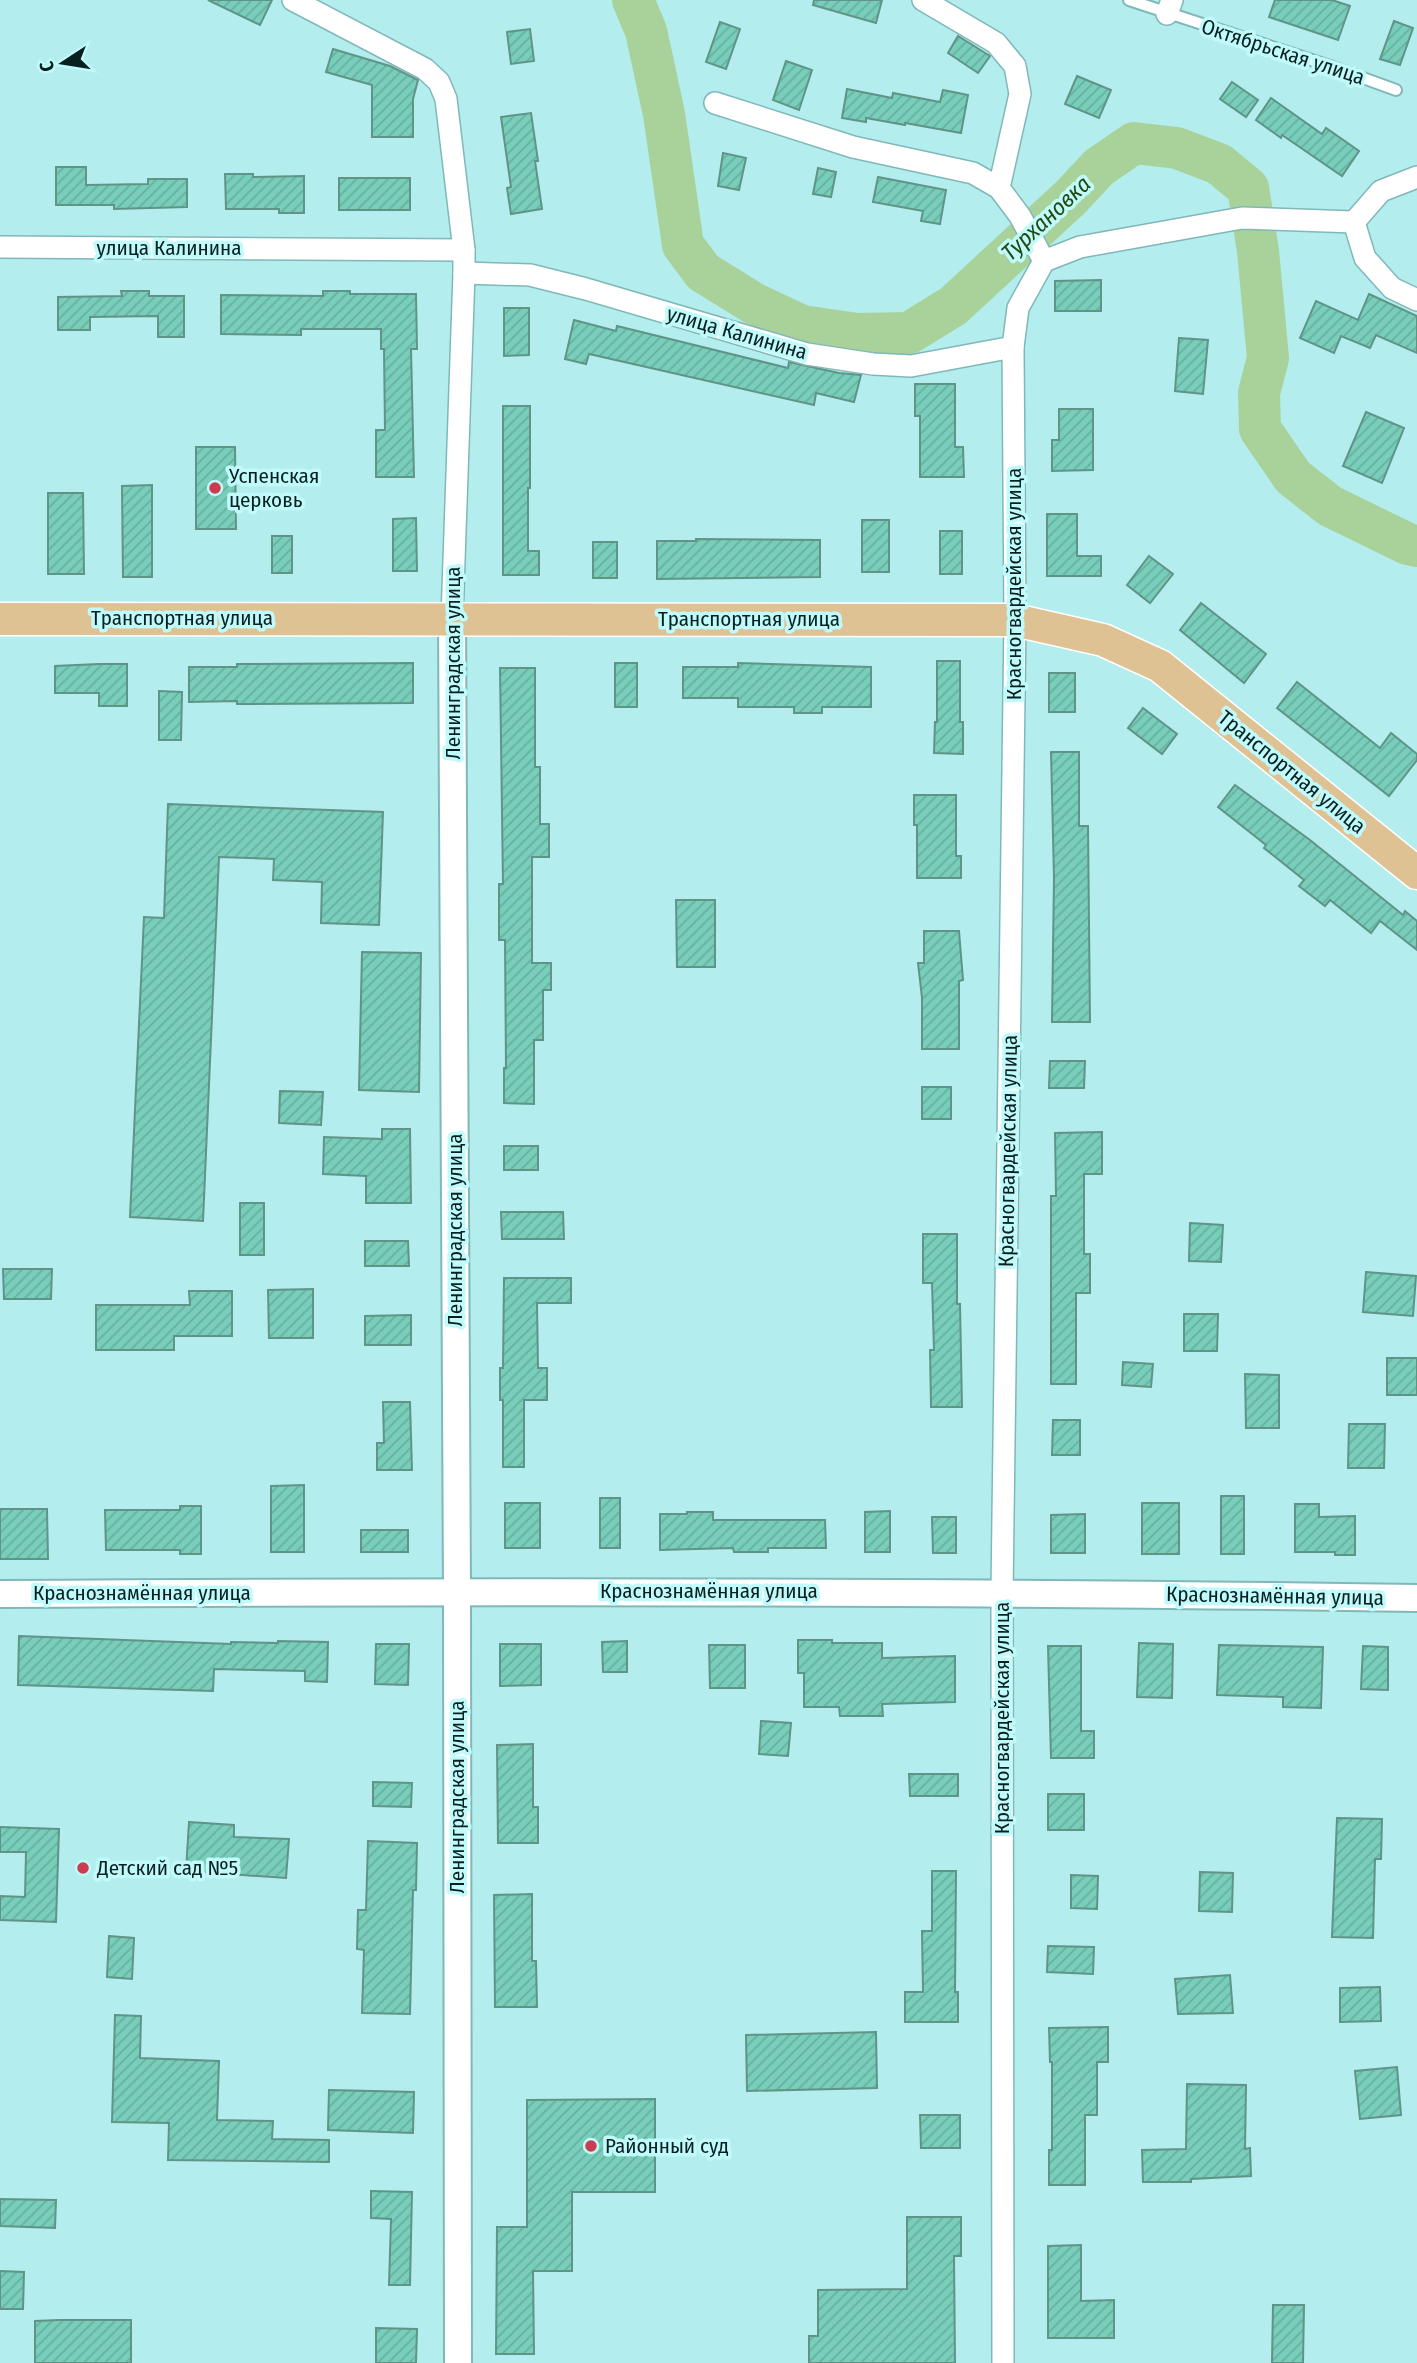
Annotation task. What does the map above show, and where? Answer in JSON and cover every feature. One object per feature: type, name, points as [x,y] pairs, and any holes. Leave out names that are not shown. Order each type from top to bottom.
[{"type":"main road","name":"Транспортная улица","points":[[0,618],[1015,620],[1103,640],[1160,666],[1417,873]]},
{"type":"street","name":"Ленинградская улица","points":[[293,0],[425,69],[439,82],[446,99],[464,250],[452,618],[457,1591],[457,2363]]},
{"type":"street","points":[[923,0],[996,43],[1016,66],[1020,94],[999,188]]},
{"type":"street","points":[[715,103],[853,147],[973,173],[999,188],[1020,216],[1044,261],[1080,247],[1242,218],[1354,222]]},
{"type":"street","points":[[1354,222],[1381,191],[1417,177]]},
{"type":"street","points":[[1354,222],[1365,258],[1391,289],[1417,300]]},
{"type":"street","name":"улица Калинина","points":[[0,247],[464,250]]},
{"type":"street","name":"Красногвардейская улица","points":[[1003,2363],[1002,1592],[1015,620],[1013,347],[1018,308],[1044,261]]},
{"type":"street","name":"улица Калинина","points":[[464,273],[530,275],[807,354],[873,364],[911,366],[1013,347]]},
{"type":"street","name":"Краснознамённая улица","points":[[0,1594],[1002,1592],[1417,1598]]},
{"type":"lane","name":"Октябрьская улица","points":[[1129,0],[1169,7],[1396,90]]},
{"type":"building","points":[[208,0],[272,0],[260,25]]},
{"type":"building","points":[[814,0],[882,0],[876,23],[813,5]]},
{"type":"building","points":[[1275,0],[1332,0],[1350,6],[1338,40],[1269,17]]},
{"type":"building","points":[[1394,21],[1413,28],[1400,65],[1380,59]]},
{"type":"building","points":[[720,22],[740,29],[726,69],[706,62]]},
{"type":"building","points":[[530,29],[534,61],[511,64],[507,32]]},
{"type":"building","points":[[958,36],[990,56],[978,73],[948,53]]},
{"type":"building","points":[[333,49],[390,66],[418,80],[413,99],[413,137],[372,137],[372,85],[326,72]]},
{"type":"building","points":[[786,61],[812,70],[799,110],[773,100]]},
{"type":"building","points":[[1077,76],[1111,90],[1099,118],[1065,104]]},
{"type":"building","points":[[1232,82],[1258,100],[1246,117],[1220,99]]},
{"type":"building","points":[[847,89],[892,98],[893,93],[940,102],[943,90],[968,95],[961,133],[866,118],[866,122],[842,118]]},
{"type":"building","points":[[1271,98],[1322,134],[1326,128],[1359,151],[1342,176],[1256,120]]},
{"type":"building","points":[[531,113],[542,209],[511,214],[507,188],[511,187],[501,117]]},
{"type":"building","points":[[723,153],[746,158],[739,190],[718,186]]},
{"type":"building","points":[[56,167],[86,167],[86,185],[148,184],[148,179],[187,179],[187,207],[114,209],[114,205],[56,205]]},
{"type":"building","points":[[818,168],[836,172],[831,197],[813,194]]},
{"type":"building","points":[[225,174],[253,174],[253,177],[304,176],[304,213],[279,213],[279,209],[226,209]]},
{"type":"building","points":[[878,177],[946,190],[940,224],[921,221],[923,211],[873,202]]},
{"type":"building","points":[[339,178],[410,178],[410,210],[339,210]]},
{"type":"building","points":[[1101,280],[1101,311],[1055,311],[1055,281]]},
{"type":"building","points":[[121,291],[149,291],[149,296],[184,296],[184,337],[158,337],[158,316],[90,317],[90,330],[58,330],[58,297],[122,296]]},
{"type":"building","points":[[323,291],[350,291],[350,294],[416,294],[417,349],[411,349],[414,477],[376,477],[376,430],[385,430],[384,349],[381,349],[381,329],[301,329],[301,335],[221,334],[221,295],[323,296]]},
{"type":"building","points":[[1369,294],[1417,316],[1417,353],[1376,335],[1370,348],[1341,336],[1334,353],[1300,338],[1316,301],[1358,320]]},
{"type":"building","points":[[504,308],[529,308],[529,355],[504,356]]},
{"type":"building","points":[[574,320],[616,331],[617,326],[788,368],[789,362],[861,375],[854,402],[816,393],[814,405],[589,354],[586,364],[565,359]]},
{"type":"building","points":[[1179,338],[1208,340],[1203,394],[1175,391]]},
{"type":"building","points":[[915,384],[955,384],[955,447],[963,447],[964,477],[920,477],[920,416],[915,416]]},
{"type":"building","points":[[503,406],[530,406],[528,551],[539,551],[539,575],[503,575]]},
{"type":"building","points":[[1059,409],[1093,409],[1093,470],[1052,471],[1052,440],[1059,440]]},
{"type":"building","points":[[1366,412],[1404,428],[1382,483],[1343,466]]},
{"type":"building","name":"Успенская церковь","points":[[196,447],[235,447],[236,529],[196,529]]},
{"type":"building","points":[[152,485],[152,577],[123,577],[122,486]]},
{"type":"building","points":[[48,493],[83,493],[84,574],[48,574]]},
{"type":"building","points":[[1047,514],[1077,514],[1077,556],[1101,556],[1101,576],[1047,576]]},
{"type":"building","points":[[416,518],[417,571],[393,571],[393,519]]},
{"type":"building","points":[[862,520],[889,520],[889,572],[862,572]]},
{"type":"building","points":[[940,531],[962,531],[962,574],[940,574]]},
{"type":"building","points":[[272,536],[292,536],[292,573],[272,573]]},
{"type":"building","points":[[820,540],[820,577],[657,579],[657,541]]},
{"type":"building","points":[[593,542],[617,542],[617,578],[593,578]]},
{"type":"building","points":[[1149,556],[1173,574],[1150,603],[1127,585]]},
{"type":"building","points":[[1201,603],[1266,654],[1244,683],[1180,630]]},
{"type":"building","points":[[937,661],[960,661],[963,754],[934,753]]},
{"type":"building","points":[[413,663],[413,703],[189,702],[189,667],[237,667],[237,664]]},
{"type":"building","points":[[615,663],[637,663],[637,707],[615,707]]},
{"type":"building","points":[[738,663],[871,667],[871,707],[822,707],[822,713],[794,713],[794,707],[738,707],[738,698],[683,698],[683,667],[738,667]]},
{"type":"building","points":[[127,664],[127,706],[99,706],[99,693],[55,693],[55,666]]},
{"type":"building","points":[[500,668],[535,668],[535,767],[540,767],[540,824],[549,824],[549,857],[532,857],[532,963],[551,963],[551,990],[543,990],[543,1040],[534,1040],[534,1104],[504,1103],[505,940],[499,940],[499,884],[503,884]]},
{"type":"building","points":[[1049,673],[1075,673],[1075,712],[1049,712]]},
{"type":"building","points":[[1297,682],[1380,748],[1391,733],[1417,754],[1417,760],[1389,796],[1277,708]]},
{"type":"building","points":[[159,691],[182,692],[181,740],[159,740]]},
{"type":"building","points":[[1143,708],[1177,734],[1162,754],[1128,728]]},
{"type":"building","points":[[1051,752],[1079,752],[1079,826],[1088,826],[1090,1022],[1052,1022],[1054,878]]},
{"type":"building","points":[[1235,785],[1310,840],[1403,915],[1405,911],[1417,921],[1417,950],[1380,921],[1371,933],[1330,900],[1325,906],[1299,886],[1304,880],[1218,807]]},
{"type":"building","points":[[914,795],[956,795],[956,856],[961,856],[961,878],[917,878]]},
{"type":"building","points":[[168,804],[383,812],[379,925],[321,923],[322,882],[273,880],[274,859],[219,857],[203,1221],[130,1217],[144,917],[164,918]]},
{"type":"building","points":[[676,900],[715,900],[715,967],[677,967]]},
{"type":"building","points":[[924,931],[959,931],[963,980],[959,981],[959,1049],[922,1049],[922,998],[918,963],[924,963]]},
{"type":"building","points":[[362,952],[421,953],[419,1092],[359,1090]]},
{"type":"building","points":[[1050,1061],[1085,1061],[1084,1088],[1049,1088]]},
{"type":"building","points":[[922,1087],[951,1087],[951,1119],[922,1119]]},
{"type":"building","points":[[280,1091],[323,1092],[321,1125],[279,1123]]},
{"type":"building","points":[[382,1129],[410,1129],[411,1203],[366,1203],[366,1176],[323,1174],[324,1137],[382,1139]]},
{"type":"building","points":[[1102,1132],[1102,1174],[1084,1174],[1084,1254],[1090,1254],[1090,1293],[1076,1293],[1076,1384],[1051,1384],[1051,1196],[1056,1196],[1055,1133]]},
{"type":"building","points":[[504,1146],[538,1146],[538,1170],[504,1170]]},
{"type":"building","points":[[240,1203],[264,1203],[264,1255],[240,1255]]},
{"type":"building","points":[[501,1212],[563,1212],[564,1239],[502,1239]]},
{"type":"building","points":[[1190,1223],[1223,1225],[1221,1262],[1189,1261]]},
{"type":"building","points":[[923,1234],[957,1234],[962,1407],[931,1407],[930,1350],[934,1350],[932,1283],[923,1283]]},
{"type":"building","points":[[365,1241],[408,1241],[409,1266],[365,1266]]},
{"type":"building","points":[[3,1269],[52,1269],[51,1299],[4,1299]]},
{"type":"building","points":[[1366,1272],[1416,1276],[1413,1316],[1363,1312]]},
{"type":"building","points":[[504,1278],[571,1278],[571,1303],[537,1303],[538,1368],[547,1368],[547,1400],[524,1400],[524,1467],[503,1467],[500,1368],[503,1368]]},
{"type":"building","points":[[313,1289],[313,1338],[269,1338],[268,1290]]},
{"type":"building","points":[[189,1291],[232,1291],[232,1336],[174,1336],[174,1350],[96,1350],[96,1305],[190,1305]]},
{"type":"building","points":[[1184,1314],[1218,1314],[1217,1351],[1184,1351]]},
{"type":"building","points":[[411,1315],[411,1345],[365,1345],[365,1316]]},
{"type":"building","points":[[1387,1358],[1417,1358],[1417,1395],[1387,1395]]},
{"type":"building","points":[[1123,1362],[1153,1364],[1151,1387],[1122,1385]]},
{"type":"building","points":[[1245,1374],[1279,1375],[1279,1428],[1246,1428]]},
{"type":"building","points":[[383,1402],[410,1402],[412,1470],[377,1470],[377,1443],[384,1443]]},
{"type":"building","points":[[1053,1420],[1080,1420],[1080,1455],[1052,1455]]},
{"type":"building","points":[[1349,1424],[1385,1424],[1384,1468],[1348,1468]]},
{"type":"building","points":[[304,1485],[304,1552],[271,1552],[271,1486]]},
{"type":"building","points":[[1221,1496],[1244,1496],[1244,1554],[1221,1554]]},
{"type":"building","points":[[600,1498],[620,1498],[620,1548],[600,1548]]},
{"type":"building","points":[[505,1503],[540,1503],[540,1548],[505,1548]]},
{"type":"building","points":[[1142,1503],[1179,1503],[1179,1554],[1142,1554]]},
{"type":"building","points":[[1295,1504],[1319,1504],[1319,1517],[1355,1516],[1355,1555],[1295,1552]]},
{"type":"building","points":[[180,1506],[201,1506],[201,1554],[180,1554],[180,1550],[106,1550],[105,1510],[180,1510]]},
{"type":"building","points":[[0,1509],[47,1509],[48,1559],[0,1559]]},
{"type":"building","points":[[890,1511],[890,1552],[865,1552],[865,1512]]},
{"type":"building","points":[[713,1512],[713,1520],[825,1520],[826,1548],[768,1548],[768,1552],[734,1552],[733,1548],[660,1550],[660,1514]]},
{"type":"building","points":[[1085,1514],[1085,1553],[1051,1553],[1051,1515]]},
{"type":"building","points":[[932,1517],[956,1517],[956,1553],[933,1553]]},
{"type":"building","points":[[361,1530],[408,1530],[408,1552],[361,1552]]},
{"type":"building","points":[[19,1636],[231,1644],[328,1642],[327,1682],[305,1681],[305,1671],[214,1669],[213,1691],[18,1685]]},
{"type":"building","points":[[798,1640],[882,1643],[882,1658],[955,1656],[955,1702],[882,1704],[883,1716],[840,1716],[839,1707],[804,1707],[804,1673],[798,1673]]},
{"type":"building","points":[[627,1641],[627,1672],[603,1672],[602,1642]]},
{"type":"building","points":[[1139,1643],[1173,1644],[1172,1698],[1137,1697]]},
{"type":"building","points":[[376,1644],[409,1644],[408,1685],[375,1684]]},
{"type":"building","points":[[500,1644],[541,1644],[541,1685],[500,1686]]},
{"type":"building","points":[[709,1645],[745,1645],[745,1688],[710,1688]]},
{"type":"building","points":[[1219,1645],[1323,1647],[1321,1708],[1283,1707],[1283,1697],[1217,1695]]},
{"type":"building","points":[[1048,1646],[1081,1646],[1081,1731],[1094,1731],[1094,1758],[1051,1758]]},
{"type":"building","points":[[1363,1646],[1388,1647],[1388,1690],[1361,1689]]},
{"type":"building","points":[[761,1721],[791,1723],[788,1756],[759,1754]]},
{"type":"building","points":[[533,1744],[533,1807],[538,1807],[538,1843],[498,1843],[497,1745]]},
{"type":"building","points":[[909,1774],[958,1774],[958,1796],[910,1796]]},
{"type":"building","points":[[373,1782],[412,1783],[411,1807],[373,1806]]},
{"type":"building","points":[[1048,1794],[1084,1794],[1084,1830],[1048,1830]]},
{"type":"building","points":[[1337,1818],[1382,1819],[1381,1859],[1375,1859],[1373,1938],[1332,1937]]},
{"type":"building","points":[[189,1822],[234,1825],[234,1837],[289,1839],[286,1878],[186,1871]]},
{"type":"building","points":[[0,1827],[59,1829],[56,1922],[0,1920],[0,1896],[25,1897],[26,1852],[0,1852]]},
{"type":"building","points":[[368,1841],[417,1843],[410,2014],[362,2013],[364,1950],[357,1949],[358,1910],[366,1910]]},
{"type":"building","points":[[932,1871],[956,1871],[955,1992],[958,1992],[958,2022],[905,2022],[905,1992],[923,1992],[922,1931],[932,1931]]},
{"type":"building","points":[[1200,1872],[1233,1873],[1232,1912],[1199,1911]]},
{"type":"building","points":[[1071,1875],[1098,1876],[1097,1909],[1071,1908]]},
{"type":"building","points":[[532,1894],[532,1961],[536,1961],[537,2007],[495,2007],[494,1895]]},
{"type":"building","points":[[109,1936],[134,1938],[132,1979],[107,1977]]},
{"type":"building","points":[[1048,1946],[1094,1947],[1093,1974],[1047,1972]]},
{"type":"building","points":[[1230,1975],[1233,2013],[1178,2014],[1175,1979]]},
{"type":"building","points":[[1380,1987],[1381,2021],[1340,2022],[1340,1988]]},
{"type":"building","points":[[115,2015],[141,2016],[140,2058],[219,2061],[217,2120],[273,2121],[272,2139],[329,2140],[329,2162],[168,2160],[169,2123],[112,2122]]},
{"type":"building","points":[[1108,2027],[1108,2062],[1097,2062],[1097,2115],[1085,2115],[1085,2185],[1049,2185],[1049,2150],[1052,2150],[1052,2062],[1049,2028]]},
{"type":"building","points":[[876,2032],[877,2088],[747,2091],[746,2035]]},
{"type":"building","points":[[1397,2067],[1401,2115],[1360,2119],[1355,2071]]},
{"type":"building","points":[[1187,2084],[1246,2085],[1245,2149],[1250,2148],[1251,2176],[1191,2179],[1191,2182],[1143,2182],[1142,2150],[1186,2149]]},
{"type":"building","points":[[329,2090],[414,2092],[413,2133],[328,2130]]},
{"type":"building","points":[[655,2099],[655,2192],[572,2192],[572,2271],[533,2271],[534,2354],[496,2354],[497,2227],[527,2227],[527,2100]]},
{"type":"building","points":[[920,2115],[960,2115],[960,2148],[921,2148]]},
{"type":"building","points":[[371,2191],[412,2192],[410,2285],[389,2285],[391,2219],[371,2218]]},
{"type":"building","points":[[0,2199],[56,2200],[55,2228],[0,2226]]},
{"type":"building","points":[[907,2217],[961,2217],[961,2256],[954,2256],[955,2363],[809,2363],[809,2336],[818,2336],[818,2290],[907,2289]]},
{"type":"building","points":[[1081,2245],[1081,2301],[1114,2300],[1114,2338],[1048,2338],[1048,2246]]},
{"type":"building","points":[[0,2271],[24,2272],[23,2309],[0,2309]]},
{"type":"building","points":[[1273,2305],[1304,2305],[1303,2363],[1272,2363]]},
{"type":"building","points":[[131,2320],[131,2363],[35,2363],[35,2321]]},
{"type":"building","points":[[376,2328],[417,2329],[416,2363],[376,2363]]},
{"type":"waterway","name":"Турхановка","points":[[633,0],[646,31],[664,114],[683,245],[703,272],[755,304],[802,326],[857,334],[909,333],[953,306],[1071,197],[1099,167],[1134,143],[1177,148],[1219,164],[1248,188],[1258,251],[1268,358],[1259,393],[1260,429],[1293,477],[1330,506],[1417,546]]},
{"type":"place","name":"Успенская церковь","points":[[215,488]]},
{"type":"place","name":"Детский сад №5","points":[[83,1868]]},
{"type":"place","name":"Районный суд","points":[[591,2146]]}]
